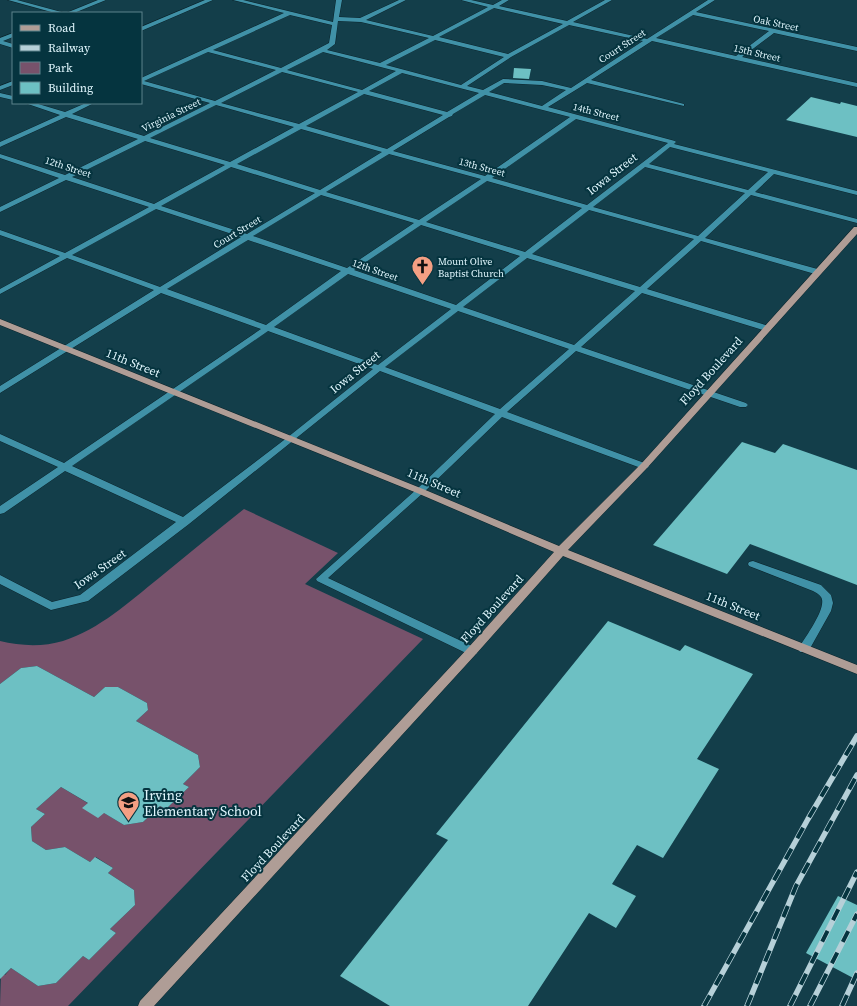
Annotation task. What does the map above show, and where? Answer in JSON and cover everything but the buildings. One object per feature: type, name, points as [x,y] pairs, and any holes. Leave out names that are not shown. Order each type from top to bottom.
[{"type":"main road","name":"Floyd Boulevard","points":[[145,1006],[472,651],[561,551],[644,466],[766,328],[857,229]]},
{"type":"main road","name":"11th Street","points":[[0,322],[66,350],[420,491],[561,551],[857,670]]},
{"type":"street","points":[[11,0],[58,12]]},
{"type":"street","points":[[72,12],[103,0]]},
{"type":"street","points":[[142,29],[210,0]]},
{"type":"street","points":[[236,0],[289,13],[335,21],[361,20],[509,56]]},
{"type":"street","points":[[335,21],[339,0]]},
{"type":"street","points":[[361,20],[403,0]]},
{"type":"street","name":"15th Street","points":[[464,0],[857,85]]},
{"type":"street","points":[[380,66],[506,0]]},
{"type":"street","points":[[462,87],[509,56],[608,0]]},
{"type":"street","name":"Court Street","points":[[543,108],[712,0]]},
{"type":"street","points":[[142,81],[289,13]]},
{"type":"street","name":"Oak Street","points":[[692,13],[857,49]]},
{"type":"street","name":"Virginia Street","points":[[0,210],[322,50],[332,44],[335,21]]},
{"type":"street","points":[[737,58],[773,31]]},
{"type":"street","points":[[0,41],[12,35]]},
{"type":"street","points":[[0,41],[12,46]]},
{"type":"street","points":[[207,50],[450,115]]},
{"type":"street","name":"14th Street","points":[[322,50],[673,142],[669,145],[857,193]]},
{"type":"street","points":[[0,292],[401,71]]},
{"type":"street","name":"13th Street","points":[[142,81],[387,152],[818,272]]},
{"type":"street","points":[[587,81],[682,105]]},
{"type":"street","name":"Court Street","points":[[0,390],[160,290],[503,82],[542,83],[573,90]]},
{"type":"street","points":[[0,88],[12,83]]},
{"type":"street","points":[[0,94],[12,98]]},
{"type":"street","points":[[31,104],[319,193],[421,222],[766,328]]},
{"type":"street","points":[[0,145],[89,104]]},
{"type":"street","points":[[0,510],[266,329],[347,271],[486,179],[574,117]]},
{"type":"street","name":"Iowa Street","points":[[0,579],[51,606],[84,598],[185,522],[379,368],[669,145]]},
{"type":"street","name":"12th Street","points":[[0,156],[248,237],[743,405]]},
{"type":"street","points":[[643,164],[857,221]]},
{"type":"street","points":[[472,651],[321,578],[420,491],[501,413],[576,349],[773,171]]},
{"type":"street","points":[[0,232],[266,329],[379,368],[644,466]]},
{"type":"street","points":[[0,436],[185,522]]},
{"type":"street","points":[[753,564],[817,588],[826,595],[828,603],[826,611],[804,649]]},
{"type":"green space","name":"Irving Elementary School","points":[[244,509],[338,553],[305,584],[423,639],[68,1006],[0,1006],[1,972],[5,975],[11,968],[38,986],[56,983],[83,956],[89,960],[116,933],[110,929],[135,905],[134,890],[108,873],[113,868],[96,857],[90,862],[65,847],[46,850],[32,841],[31,827],[45,814],[36,809],[61,787],[124,825],[143,822],[160,806],[166,809],[189,787],[183,784],[200,767],[198,755],[136,721],[148,710],[147,703],[118,687],[105,687],[94,697],[37,666],[21,668],[0,684],[0,641],[23,645],[40,645],[55,643],[77,636],[114,614]]},
{"type":"railway","points":[[704,1006],[808,819],[857,736]]},
{"type":"railway","points":[[747,1006],[796,886],[857,775]]},
{"type":"railway","points":[[790,1006],[857,872]]},
{"type":"railway","points":[[810,1006],[857,914]]},
{"type":"railway","points":[[842,1006],[857,973]]},
{"type":"place","name":"Mount Olive Baptist Church","points":[[422,286]]},
{"type":"place","name":"Irving Elementary School","points":[[129,822]]}]
